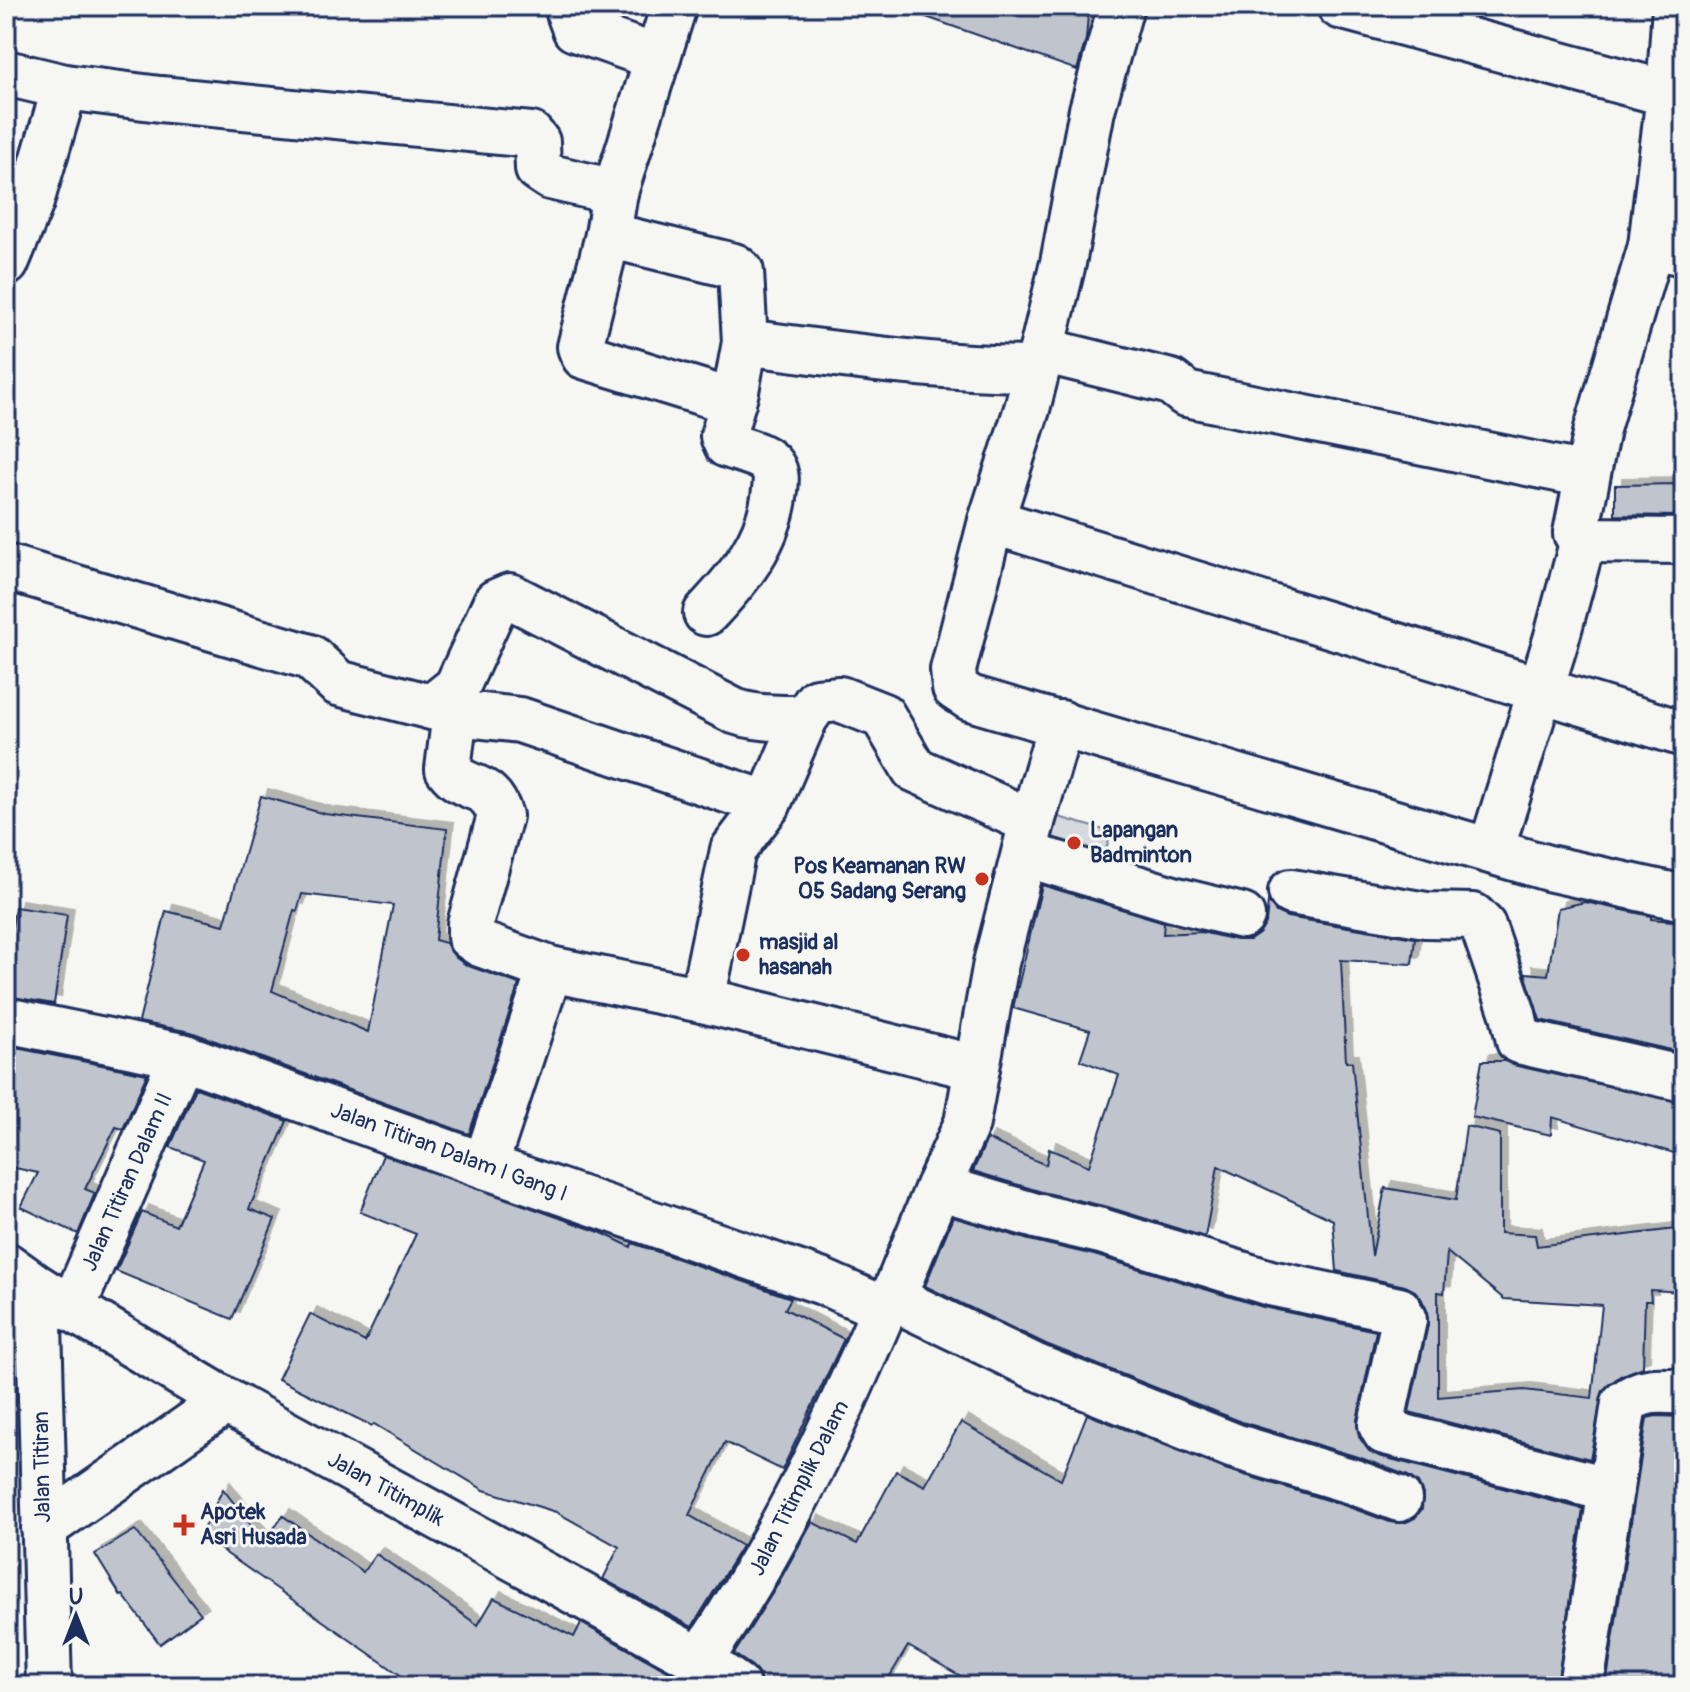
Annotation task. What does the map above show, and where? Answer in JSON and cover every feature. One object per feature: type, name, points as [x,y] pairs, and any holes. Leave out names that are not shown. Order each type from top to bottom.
[{"type":"street","points":[[572,6],[569,13],[575,29],[658,58]]},
{"type":"street","points":[[674,6],[615,192],[608,235],[580,347],[584,356],[733,402]]},
{"type":"street","points":[[1121,6],[1092,110],[1066,248],[1039,360],[991,521],[953,670],[955,688],[970,698],[1548,868],[1684,898]]},
{"type":"street","points":[[1340,6],[1669,94]]},
{"type":"street","points":[[1675,6],[1669,94],[1668,249],[1597,429],[1576,533],[1583,540],[1684,541]]},
{"type":"street","points":[[6,73],[65,87],[160,99],[531,135],[537,142],[538,169],[550,177],[615,192]]},
{"type":"street","points":[[6,263],[31,202],[65,87]]},
{"type":"street","points":[[608,235],[734,266],[741,272],[745,342],[723,436],[727,445],[765,460],[773,467],[776,477],[774,503],[755,553],[732,585],[706,613]]},
{"type":"street","points":[[745,342],[890,362],[977,369],[1039,360],[1171,382],[1186,394],[1587,475]]},
{"type":"street","points":[[991,521],[1684,734]]},
{"type":"street","points":[[1491,850],[1556,640],[1583,540]]},
{"type":"street","points":[[6,567],[310,657],[338,683],[444,710],[520,720],[768,804]]},
{"type":"street","points":[[805,718],[760,718],[734,711],[510,596],[496,602],[444,710],[448,769],[455,779],[487,792],[500,816],[470,924],[470,937],[480,944],[550,969],[702,1000],[977,1068]]},
{"type":"street","points":[[702,1000],[733,850],[768,804],[805,718],[817,701],[840,699],[883,716],[914,769],[1028,838],[1173,899],[1242,916]]},
{"type":"street","name":"Jalan Titimplik Dalam","points":[[700,1660],[750,1585],[806,1483],[967,1123],[996,963],[1061,723]]},
{"type":"street","points":[[1291,892],[1426,915],[1473,916],[1483,926],[1519,1041],[1684,1079]]},
{"type":"street","points":[[485,1166],[550,969]]},
{"type":"street","name":"Jalan Titiran Dalam I Gang I","points":[[6,1020],[182,1056],[485,1166],[888,1304],[1234,1446],[1354,1482],[1399,1499]]},
{"type":"street","name":"Jalan Titiran Dalam II","points":[[39,1287],[182,1056]]},
{"type":"street","points":[[938,1187],[1036,1216],[1101,1231],[1270,1283],[1399,1310],[1404,1320],[1381,1425],[1385,1432],[1611,1490]]},
{"type":"street","name":"Jalan Titimplik","points":[[39,1287],[226,1401],[700,1660],[737,1686]]},
{"type":"street","name":"Jalan Titiran","points":[[39,1287],[49,1686]]},
{"type":"street","points":[[1581,1686],[1624,1403],[1637,1393],[1654,1389],[1684,1392]]},
{"type":"street","points":[[44,1528],[226,1401]]},
{"type":"shaded area","name":"Lapangan Badminton","points":[[1048,814],[1111,832],[1100,872],[1036,854]]},
{"type":"building","points":[[913,6],[1063,6],[1088,15],[1086,39],[1077,70],[912,12]]},
{"type":"building","points":[[1678,484],[1678,516],[1615,515],[1615,485]]},
{"type":"building","points":[[261,796],[325,814],[447,829],[435,940],[446,943],[455,957],[466,965],[519,984],[469,1134],[191,1032],[139,1022],[166,911],[224,925]],"holes":[[[302,894],[393,905],[368,1032],[272,991],[294,910],[297,911]]]},
{"type":"building","points":[[1042,885],[1164,922],[1163,934],[1201,932],[1250,940],[1260,933],[1266,923],[1268,902],[1276,912],[1287,917],[1415,938],[1412,964],[1341,960],[1346,1062],[1352,1062],[1372,1256],[1385,1188],[1456,1200],[1466,1126],[1500,1134],[1500,1233],[1535,1235],[1537,1246],[1684,1228],[1684,1292],[1650,1290],[1651,1301],[1645,1301],[1643,1367],[1620,1376],[1603,1390],[1590,1459],[1409,1412],[1428,1325],[1427,1310],[1421,1298],[1405,1286],[1337,1271],[1333,1220],[1218,1166],[1205,1237],[973,1171],[987,1139],[1046,1165],[1049,1149],[1089,1166],[1119,1075],[1080,1060],[1090,1030],[1013,1008]],"holes":[[[1447,1252],[1504,1299],[1602,1305],[1592,1398],[1524,1390],[1438,1397],[1438,1292],[1444,1293]]]},
{"type":"building","points":[[1585,902],[1651,916],[1651,919],[1684,922],[1684,1053],[1540,1020],[1525,973],[1548,975],[1558,908]]},
{"type":"building","points":[[15,907],[67,915],[54,1004],[6,996],[6,968]]},
{"type":"building","points":[[6,1046],[147,1074],[123,1129],[116,1127],[85,1189],[95,1193],[78,1234],[21,1207],[38,1173],[6,1166]]},
{"type":"building","points":[[1482,1061],[1505,1061],[1684,1103],[1684,1156],[1552,1117],[1551,1135],[1472,1117]]},
{"type":"building","points":[[196,1088],[287,1121],[249,1209],[275,1219],[232,1319],[116,1271],[142,1212],[176,1226],[204,1160],[170,1147]]},
{"type":"building","points":[[383,1155],[602,1233],[631,1247],[632,1243],[791,1298],[785,1309],[844,1339],[782,1470],[725,1442],[689,1515],[742,1546],[692,1627],[603,1579],[619,1547],[556,1512],[484,1490],[374,1424],[372,1426],[278,1379],[310,1314],[365,1342],[416,1234],[360,1212]]},
{"type":"building","points":[[953,1217],[1029,1240],[1094,1255],[1263,1307],[1376,1331],[1357,1420],[1359,1437],[1369,1451],[1583,1509],[1557,1686],[978,1686],[908,1646],[884,1686],[762,1686],[752,1666],[734,1654],[812,1522],[857,1544],[896,1471],[925,1486],[961,1422],[1061,1480],[1087,1414],[1225,1469],[1390,1522],[1404,1523],[1415,1518],[1422,1509],[1423,1494],[1418,1483],[1408,1476],[1361,1458],[1242,1422],[1046,1344],[925,1286]]},
{"type":"building","points":[[1684,1417],[1684,1686],[1606,1686],[1647,1418]]},
{"type":"building","points":[[223,1489],[264,1542],[283,1516],[363,1572],[376,1554],[478,1625],[494,1598],[574,1637],[581,1623],[694,1686],[416,1686],[200,1535]]},
{"type":"building","points":[[135,1530],[201,1614],[160,1644],[121,1596],[95,1554]]},
{"type":"place","name":"Lapangan Badminton","points":[[1074,843]]},
{"type":"place","name":"Pos Keamanan RW 05 Sadang Serang","points":[[982,879]]},
{"type":"place","name":"masjid al hasanah","points":[[743,955]]},
{"type":"place","name":"Apotek Asri Husada","points":[[184,1525]]}]
